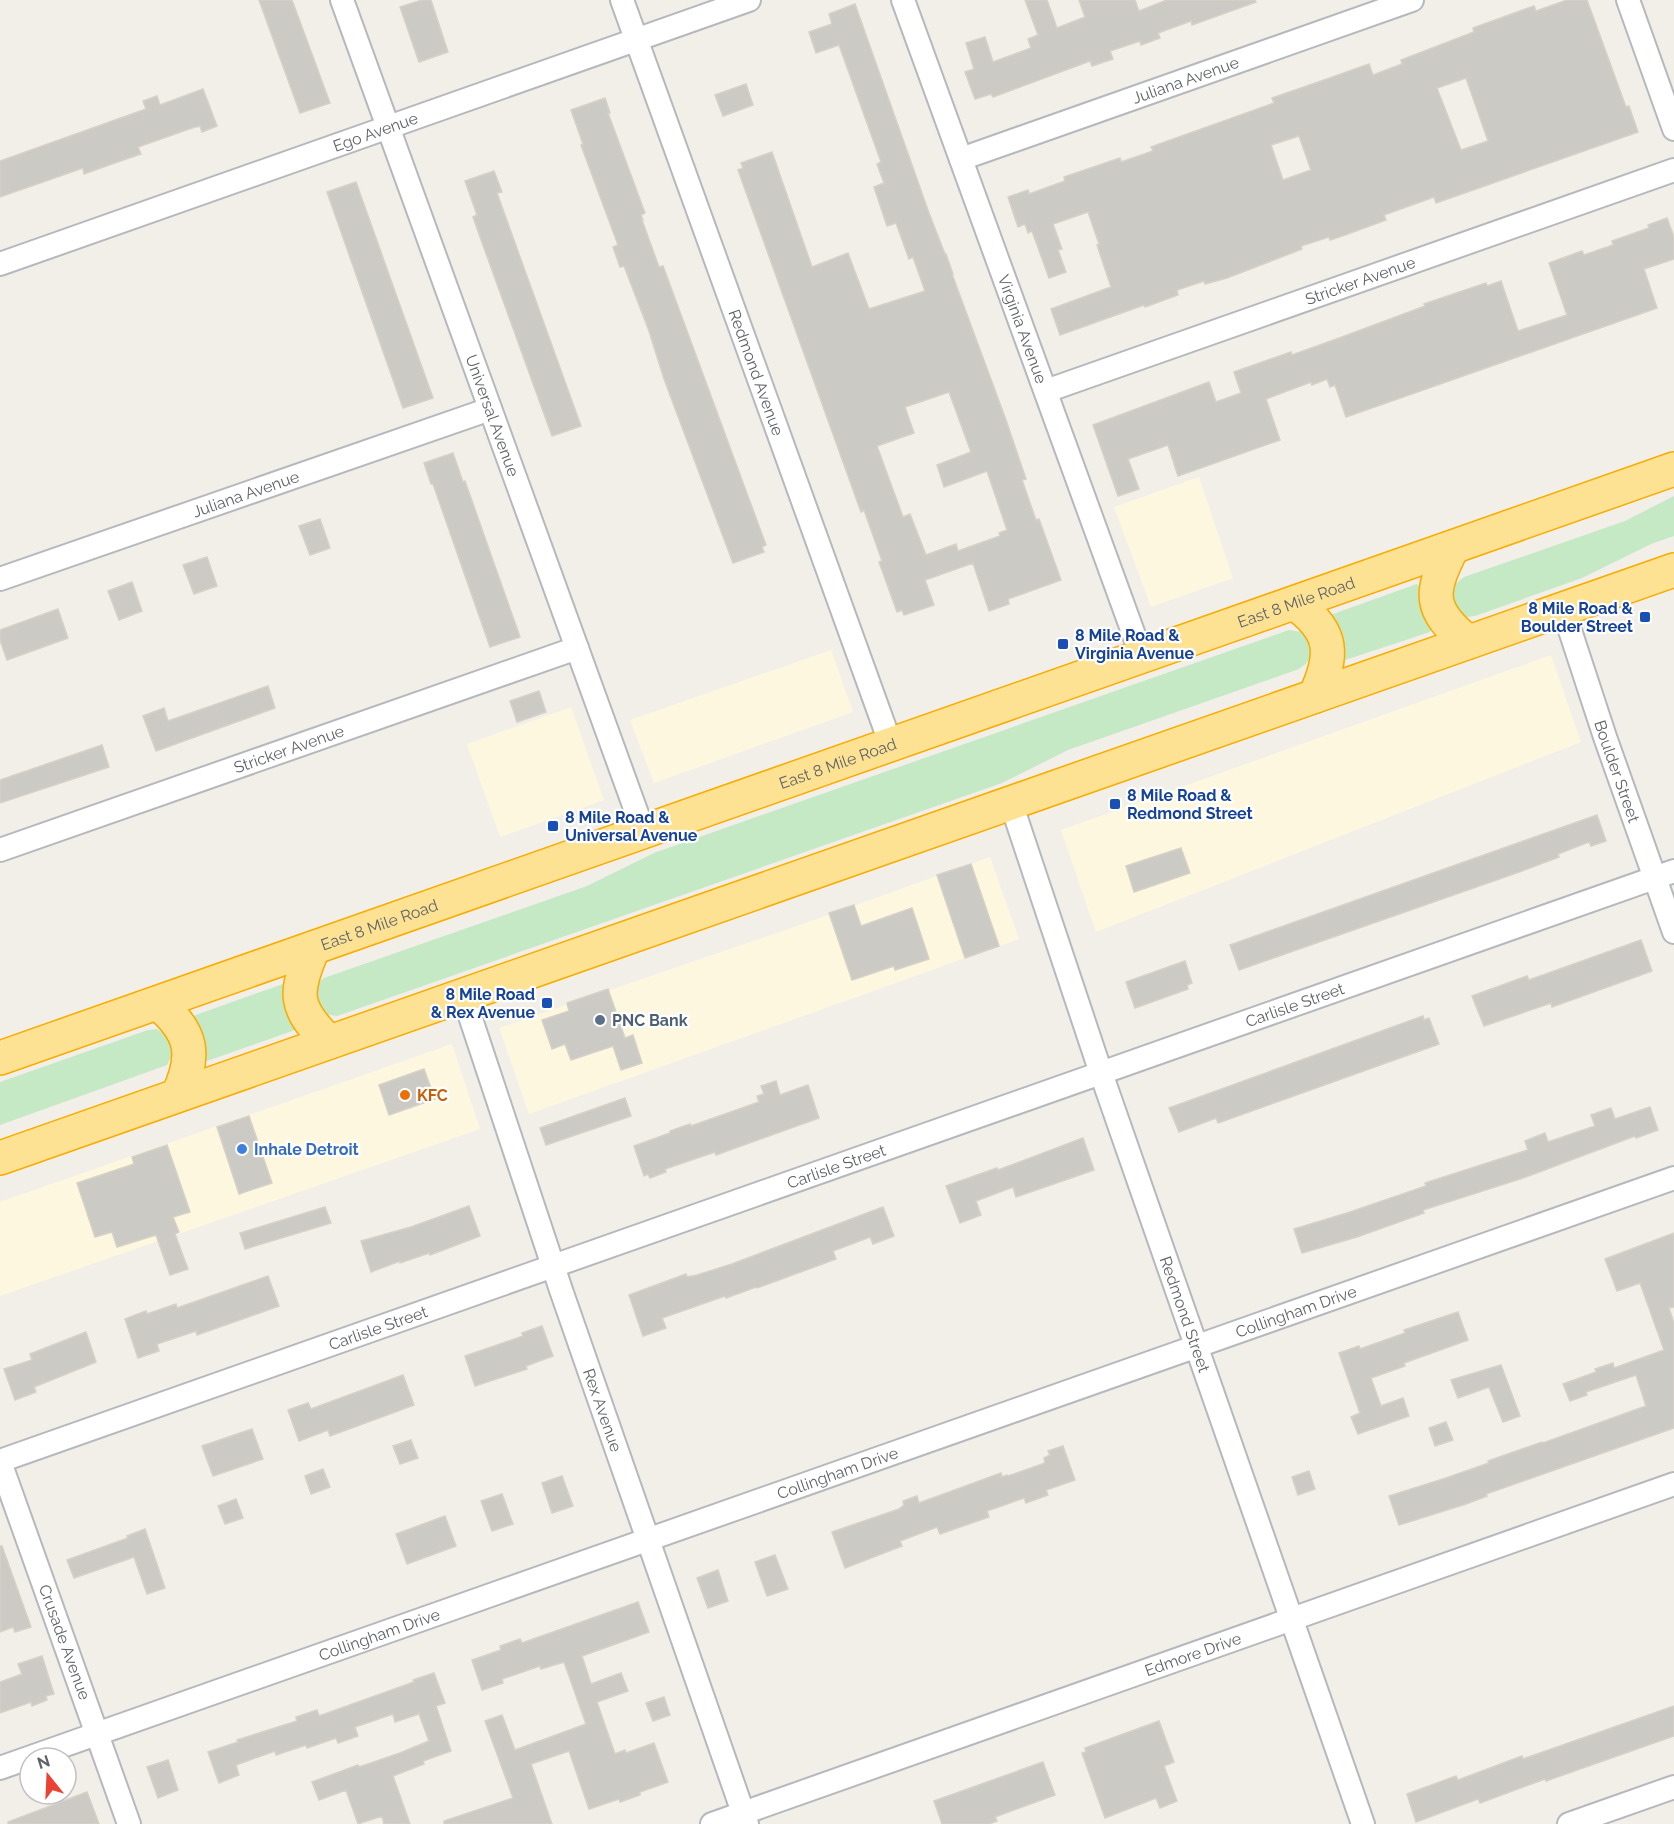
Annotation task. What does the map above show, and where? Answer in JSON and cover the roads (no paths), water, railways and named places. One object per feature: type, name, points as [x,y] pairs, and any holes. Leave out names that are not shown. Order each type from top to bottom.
[{"type":"highway","name":"East 8 Mile Road","points":[[0,1058],[1674,469]]},
{"type":"highway","points":[[1452,548],[1438,577],[1436,602],[1447,623],[1468,642]]},
{"type":"highway","points":[[0,1158],[1674,570]]},
{"type":"highway","points":[[1296,603],[1318,623],[1328,649],[1325,674],[1315,696]]},
{"type":"highway","points":[[313,948],[301,980],[301,1003],[309,1021],[329,1042]]},
{"type":"highway","points":[[158,1003],[180,1023],[188,1041],[189,1066],[178,1095]]},
{"type":"street","name":"Universal Avenue","points":[[342,0],[644,832]]},
{"type":"street","name":"Redmond Avenue","points":[[622,0],[891,745]]},
{"type":"street","name":"Ego Avenue","points":[[0,264],[749,0]]},
{"type":"street","name":"Virginia Avenue","points":[[903,0],[1142,657]]},
{"type":"street","name":"Juliana Avenue","points":[[961,159],[1412,0]]},
{"type":"street","points":[[1628,0],[1674,129]]},
{"type":"street","name":"Stricker Avenue","points":[[1046,391],[1674,170]]},
{"type":"street","name":"Juliana Avenue","points":[[0,579],[490,409]]},
{"type":"street","name":"Boulder Street","points":[[1563,609],[1665,874],[1674,932]]},
{"type":"street","name":"Stricker Avenue","points":[[0,850],[578,648]]},
{"type":"street","name":"Redmond Street","points":[[1011,803],[1101,1073],[1363,1824]]},
{"type":"street","name":"Carlisle Street","points":[[0,1461],[1665,874]]},
{"type":"street","name":"Rex Avenue","points":[[463,995],[553,1266],[745,1819]]},
{"type":"street","name":"Collingham Drive","points":[[0,1768],[1674,1178]]},
{"type":"street","name":"Crusade Avenue","points":[[0,1461],[129,1824]]},
{"type":"street","name":"Edmore Drive","points":[[712,1824],[745,1819],[1291,1620],[1674,1484]]},
{"type":"street","points":[[1569,1824],[1674,1787]]},
{"type":"place","name":"8 Mile Road & Boulder Street","points":[[1645,617]]},
{"type":"place","name":"8 Mile Road & Virginia Avenue","points":[[1063,644]]},
{"type":"place","name":"8 Mile Road & Redmond Street","points":[[1115,804]]},
{"type":"place","name":"8 Mile Road & Universal Avenue","points":[[553,826]]},
{"type":"place","name":"8 Mile Road & Rex Avenue","points":[[547,1003]]},
{"type":"place","name":"PNC Bank","points":[[600,1020]]},
{"type":"place","name":"KFC","points":[[405,1095]]},
{"type":"place","name":"Inhale Detroit","points":[[242,1149]]}]
